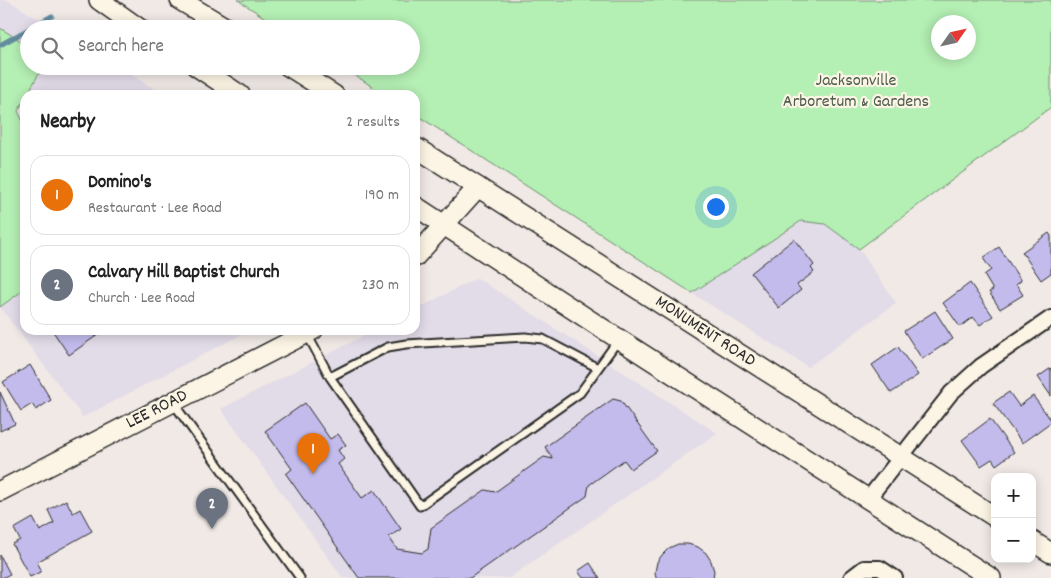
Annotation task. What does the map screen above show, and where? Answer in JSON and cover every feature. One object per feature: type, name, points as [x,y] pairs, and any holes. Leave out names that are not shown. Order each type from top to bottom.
[{"type":"main road","points":[[98,0],[127,20]]},
{"type":"main road","points":[[180,0],[213,20]]},
{"type":"main road","points":[[210,75],[232,90]]},
{"type":"main road","points":[[302,75],[326,90]]},
{"type":"main road","name":"MONUMENT ROAD","points":[[420,150],[991,514]]},
{"type":"main road","points":[[420,252],[478,187]]},
{"type":"main road","points":[[420,209],[992,578]]},
{"type":"main road","name":"LEE ROAD","points":[[0,491],[304,335]]},
{"type":"main road","points":[[1036,544],[1051,553]]},
{"type":"street","points":[[868,499],[951,393],[981,366],[1051,318]]},
{"type":"street","points":[[851,578],[864,568],[880,568],[895,578]]},
{"type":"lane","points":[[311,335],[330,377],[420,506],[580,393],[619,339]]},
{"type":"lane","points":[[330,377],[388,347],[406,344],[525,337],[543,338],[598,368]]},
{"type":"lane","points":[[173,402],[300,578]]},
{"type":"shaded area","points":[[0,0],[7,0],[40,20],[20,20],[20,40],[0,28]]},
{"type":"shaded area","points":[[38,75],[132,75],[156,90],[30,90]]},
{"type":"shaded area","points":[[801,221],[825,224],[859,249],[896,303],[808,367],[692,293]]},
{"type":"shaded area","points":[[477,278],[717,433],[509,578],[343,578],[221,409],[365,335],[420,335],[420,307]]},
{"type":"shaded area","points":[[20,293],[20,334],[0,307]]},
{"type":"shaded area","points":[[21,335],[240,335],[83,417]]},
{"type":"green space","name":"Jacksonville Arboretum & Gardens","points":[[238,0],[1051,0],[1051,107],[859,249],[825,224],[801,221],[692,293],[420,117],[420,90],[377,90],[355,75],[420,75],[420,20],[268,20]]},
{"type":"green space","points":[[0,28],[20,40],[20,75],[38,75],[30,90],[20,90],[20,107],[18,111],[20,115],[20,293],[0,307]]},
{"type":"building","points":[[1049,233],[1051,236],[1051,273],[1041,280],[1022,252]]},
{"type":"building","points":[[794,239],[814,265],[811,268],[814,272],[797,285],[801,290],[779,308],[751,273]]},
{"type":"building","points":[[999,247],[1021,281],[1016,284],[1023,295],[1000,309],[989,292],[993,290],[984,275],[991,270],[983,258]]},
{"type":"building","points":[[970,283],[993,316],[980,325],[973,317],[960,327],[943,303]]},
{"type":"building","points":[[935,311],[953,339],[922,359],[904,331]]},
{"type":"building","points":[[55,335],[98,335],[69,355]]},
{"type":"building","points":[[898,347],[918,375],[891,393],[872,365]]},
{"type":"building","points":[[30,365],[51,400],[36,410],[32,404],[21,411],[3,382]]},
{"type":"building","points":[[1051,368],[1051,396],[1038,377]]},
{"type":"building","points":[[0,392],[15,424],[0,431]]},
{"type":"building","points":[[1009,392],[1019,406],[1033,396],[1051,420],[1051,422],[1022,443],[993,403]]},
{"type":"building","points":[[613,399],[621,401],[657,451],[631,469],[624,460],[589,485],[587,496],[470,578],[359,578],[286,474],[292,469],[265,431],[305,403],[330,439],[338,434],[346,445],[338,450],[344,459],[338,464],[362,498],[374,490],[401,529],[389,537],[397,549],[422,553],[428,549],[431,528],[485,490],[495,492],[544,457],[553,459],[545,447]]},
{"type":"building","points":[[990,419],[1014,452],[996,465],[992,459],[981,466],[962,440]]},
{"type":"building","points":[[66,500],[73,513],[80,509],[92,531],[37,562],[42,571],[30,577],[12,544],[20,540],[14,529],[33,518],[40,531],[54,523],[48,510]]},
{"type":"building","points":[[678,544],[698,547],[706,553],[714,571],[713,578],[656,578],[657,562],[669,548]]},
{"type":"building","points":[[0,555],[10,574],[2,578],[0,578]]},
{"type":"building","points":[[590,563],[600,578],[583,578],[578,571]]},
{"type":"waterway","points":[[45,20],[52,16]]},
{"type":"waterway","points":[[0,45],[20,34]]},
{"type":"place","name":"Domino's","points":[[313,474]]},
{"type":"place","name":"Calvary Hill Baptist Church","points":[[212,529]]}]
